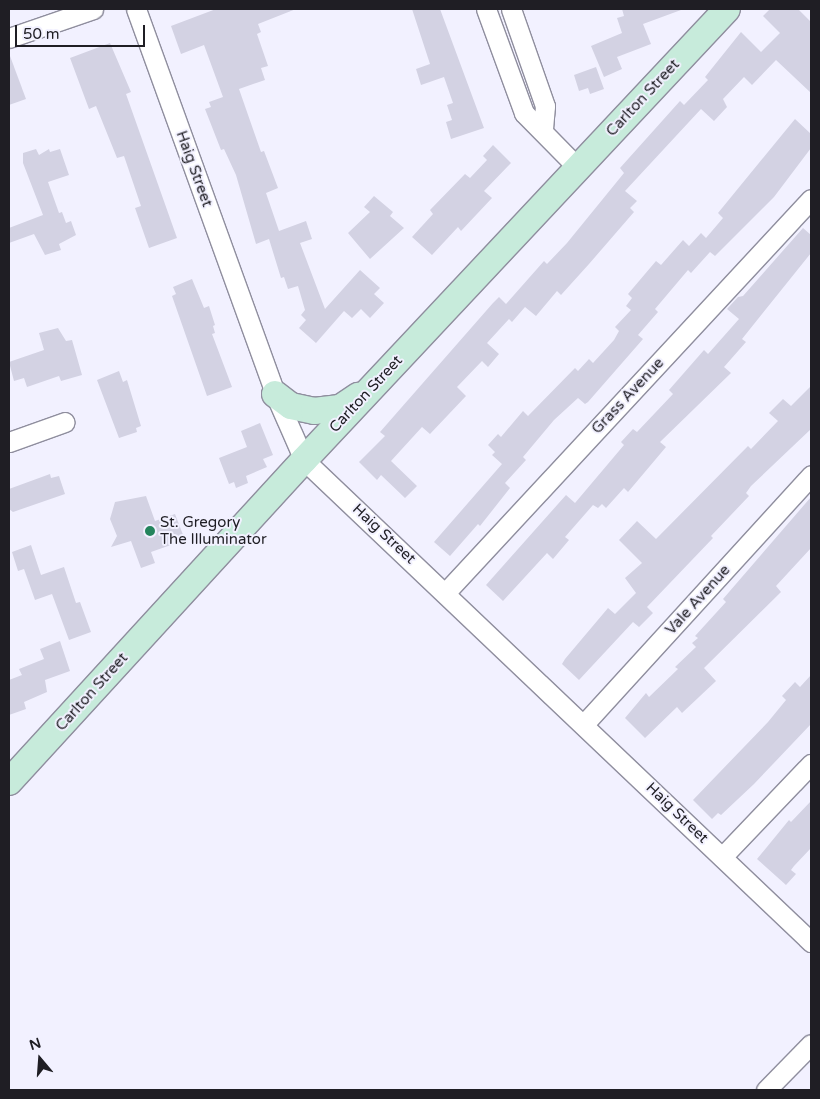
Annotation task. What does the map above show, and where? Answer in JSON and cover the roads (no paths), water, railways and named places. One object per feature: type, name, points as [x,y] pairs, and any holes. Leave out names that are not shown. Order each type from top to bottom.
[{"type":"main road","name":"Carlton Street","points":[[9,782],[304,460],[727,9]]},
{"type":"main road","points":[[275,394],[291,406],[314,411],[340,408],[373,386]]},
{"type":"street","points":[[9,38],[93,9]]},
{"type":"street","name":"Haig Street","points":[[136,9],[275,394],[304,460],[446,592],[811,942]]},
{"type":"street","points":[[486,9],[524,113],[543,129],[578,167]]},
{"type":"street","points":[[510,9],[545,106],[543,129]]},
{"type":"street","name":"Grass Avenue","points":[[446,592],[811,199]]},
{"type":"street","points":[[9,442],[65,422]]},
{"type":"street","name":"Vale Avenue","points":[[584,724],[811,475]]},
{"type":"street","points":[[722,857],[811,764]]},
{"type":"street","points":[[766,1090],[811,1044]]},
{"type":"place","name":"St. Gregory The Illuminator","points":[[150,531]]}]
